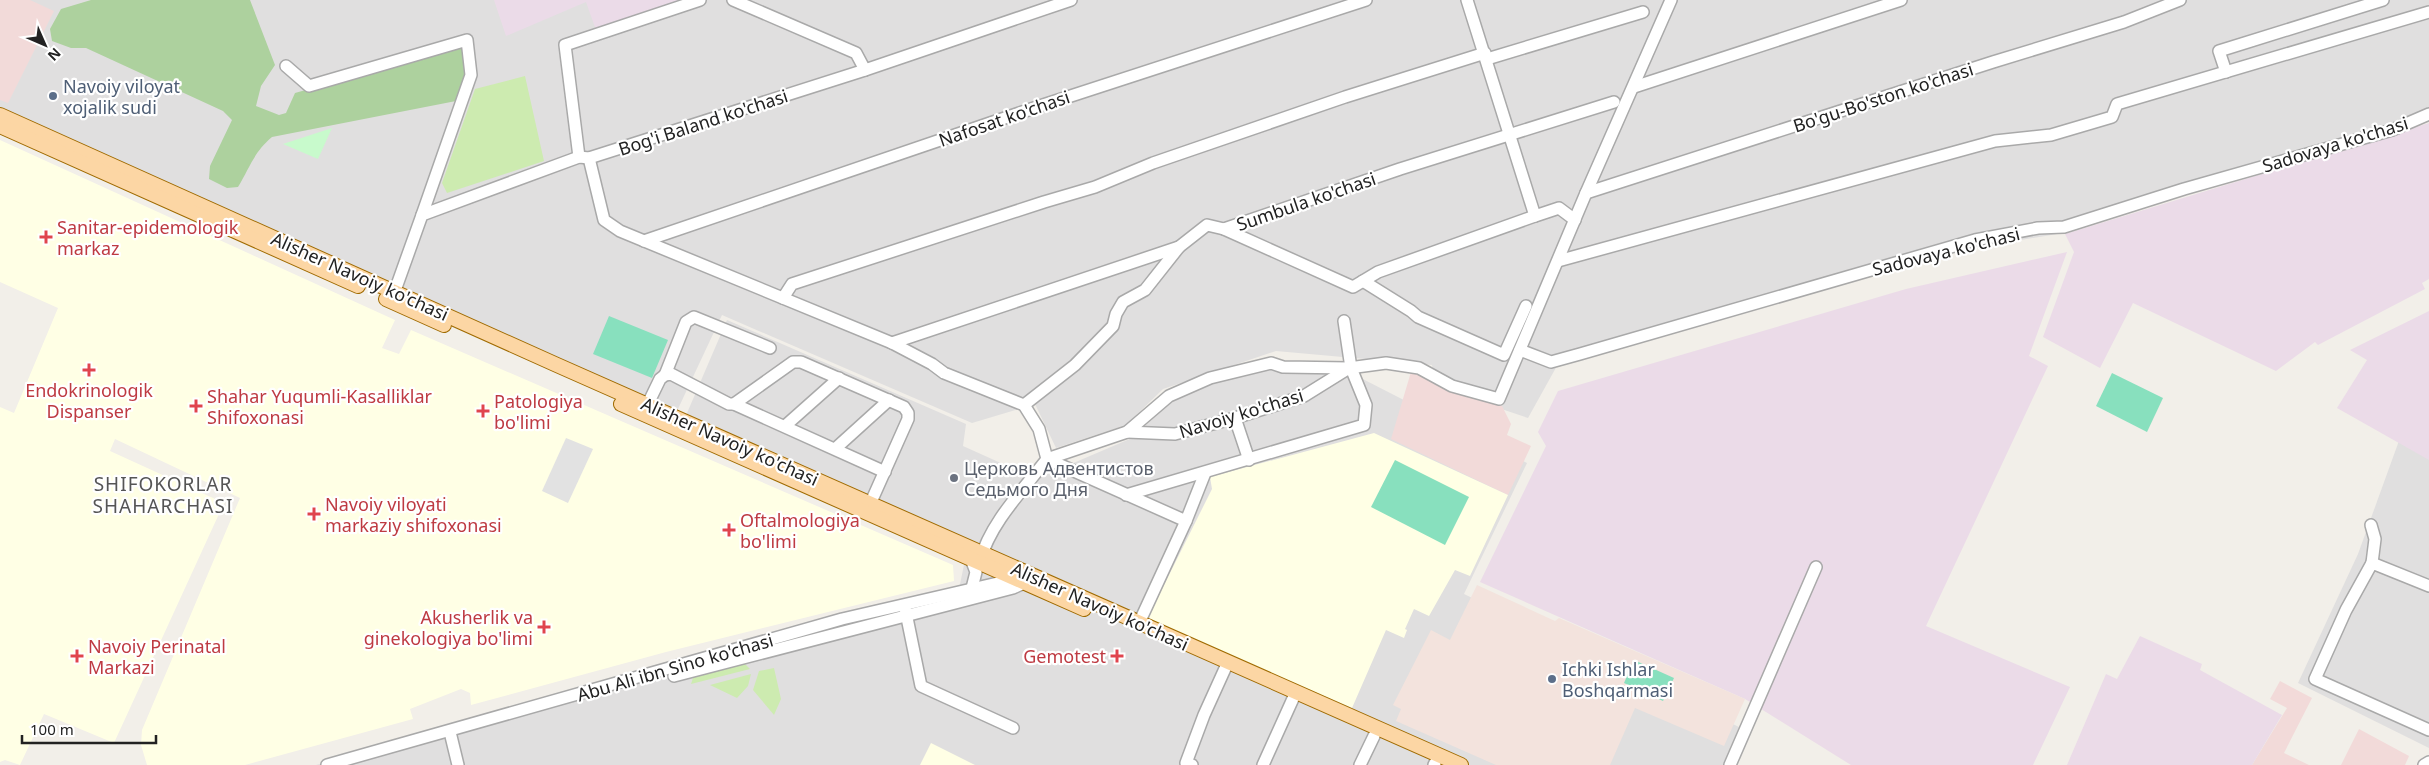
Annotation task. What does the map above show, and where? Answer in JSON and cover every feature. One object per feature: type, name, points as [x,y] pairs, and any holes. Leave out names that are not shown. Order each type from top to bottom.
[{"type":"main road","name":"Alisher Navoiy ko'chasi","points":[[0,115],[393,297]]},
{"type":"main road","name":"Alisher Navoiy ko'chasi","points":[[0,126],[393,297],[868,508],[978,559],[1139,623],[1226,667]]},
{"type":"main road","name":"Alisher Navoiy ko'chasi","points":[[1023,577],[1226,667],[1461,765]]},
{"type":"main road","name":"Alisher Navoiy ko'chasi","points":[[1294,696],[1374,736],[1436,764]]},
{"type":"street","points":[[700,0],[565,45],[584,157],[604,220],[620,231],[892,344],[944,372],[1024,405],[1039,429],[1047,459]]},
{"type":"street","points":[[733,0],[856,53],[865,70]]},
{"type":"street","name":"Bog'i Baland ko'chasi","points":[[422,215],[584,157],[865,70],[1071,0]]},
{"type":"street","name":"Nafosat ko'chasi","points":[[644,241],[1031,109],[1366,0]]},
{"type":"street","points":[[1467,0],[1535,216]]},
{"type":"street","points":[[972,588],[978,559],[986,542],[1011,505],[1047,459],[1127,432],[1169,396],[1210,378],[1271,363],[1283,367],[1350,368],[1386,363],[1419,368],[1452,386],[1500,399],[1586,193],[1671,0]]},
{"type":"street","points":[[1634,86],[1901,0]]},
{"type":"street","name":"Bo'gu-Bo'ston ko'chasi","points":[[1586,193],[1955,74],[2124,22],[2180,0]]},
{"type":"street","points":[[2226,72],[2219,50],[2383,0]]},
{"type":"street","points":[[783,298],[792,284],[1095,187],[1153,163],[1345,97],[1643,12]]},
{"type":"street","points":[[1558,261],[1995,141],[2051,135],[2112,117],[2117,104],[2429,12]]},
{"type":"street","points":[[286,66],[309,86],[467,40],[471,75],[393,297]]},
{"type":"street","name":"Sumbula ko'chasi","points":[[892,344],[1179,247],[1207,225],[1224,228],[1614,102]]},
{"type":"street","name":"Sadovaya ko'chasi","points":[[1520,350],[1551,362],[1974,240],[2038,228],[2064,227],[2184,189],[2392,130],[2429,114]]},
{"type":"street","points":[[1224,228],[1353,287],[1378,272],[1558,208],[1576,220]]},
{"type":"street","points":[[1024,405],[1075,365],[1112,326],[1123,302],[1145,290],[1179,247]]},
{"type":"street","points":[[1363,282],[1418,317],[1504,355],[1526,306]]},
{"type":"street","points":[[645,409],[660,379],[665,375],[686,322],[694,317],[770,348]]},
{"type":"street","points":[[1126,495],[1205,474],[1364,425],[1366,405],[1350,368],[1344,321]]},
{"type":"street","points":[[734,404],[793,362],[801,362],[904,407],[908,413],[908,419],[868,508]]},
{"type":"street","name":"Navoiy ko'chasi","points":[[1127,432],[1175,434],[1235,418],[1304,396],[1350,368]]},
{"type":"street","points":[[665,375],[670,374],[729,404],[734,404],[836,448],[884,472]]},
{"type":"street","points":[[785,426],[839,378]]},
{"type":"street","points":[[836,448],[890,400]]},
{"type":"street","points":[[1235,418],[1249,460]]},
{"type":"street","points":[[1047,459],[1186,521]]},
{"type":"street","points":[[1139,623],[1186,521],[1205,474]]},
{"type":"street","points":[[2371,525],[2375,539],[2372,563],[2346,610],[2315,679],[2429,730]]},
{"type":"street","points":[[2372,563],[2429,586]]},
{"type":"street","points":[[1730,765],[1816,567]]},
{"type":"street","name":"Abu Ali ibn Sino ko'chasi","points":[[905,609],[972,588],[1023,577]]},
{"type":"street","name":"Abu Ali ibn Sino ko'chasi","points":[[354,765],[842,619],[1012,588],[1023,577]]},
{"type":"street","points":[[905,609],[921,686],[1013,728]]},
{"type":"street","points":[[1189,764],[1204,715],[1226,667]]},
{"type":"street","points":[[1263,765],[1294,696]]},
{"type":"street","points":[[451,735],[458,765]]},
{"type":"street","name":"Abu Ali ibn Sino ko'chasi","points":[[326,765],[451,735]]},
{"type":"street","points":[[1360,765],[1374,736]]},
{"type":"street","points":[[2424,765],[2429,762]]},
{"type":"shaded area","points":[[0,0],[2429,0],[2429,120],[2057,234],[1967,249],[1558,364],[1528,418],[1436,387],[1432,365],[1276,351],[1163,389],[1126,425],[1056,448],[1035,404],[972,423],[722,315],[677,411],[0,109]]},
{"type":"shaded area","points":[[0,0],[30,0],[54,11],[8,103],[0,100]]},
{"type":"shaded area","points":[[494,0],[687,0],[596,30],[586,2],[506,36]]},
{"type":"shaded area","points":[[2429,123],[2429,279],[2422,283],[2425,289],[2318,345],[2315,342],[2276,371],[2133,303],[2100,368],[2043,337],[2074,252],[2065,234]]},
{"type":"shaded area","points":[[0,140],[395,320],[382,348],[399,354],[411,330],[953,565],[954,581],[666,652],[471,705],[470,693],[461,689],[410,709],[413,719],[245,765],[147,765],[141,745],[142,730],[240,498],[115,439],[110,451],[224,503],[114,743],[44,714],[20,765],[5,760],[0,762],[0,407],[14,413],[58,308],[0,282]]},
{"type":"shaded area","points":[[2067,252],[2029,356],[2048,366],[1926,626],[2070,687],[2033,765],[1851,765],[1745,699],[1480,582],[1546,446],[1538,432],[1558,391],[1906,289]]},
{"type":"shaded area","points":[[2429,311],[2429,460],[2337,408],[2367,360],[2350,350]]},
{"type":"shaded area","points":[[727,320],[966,424],[963,446],[1036,479],[1132,438],[1170,403],[1208,384],[1268,369],[1351,373],[1527,463],[1464,594],[1739,727],[1723,765],[316,765],[959,589],[965,560],[678,434]]},
{"type":"shaded area","points":[[1411,372],[1502,406],[1511,424],[1507,435],[1531,446],[1508,495],[1391,439]]},
{"type":"shaded area","points":[[1374,433],[1508,495],[1470,576],[1455,570],[1429,616],[1414,609],[1405,629],[1407,630],[1404,638],[1386,630],[1352,708],[1147,619],[1212,489],[1210,477]]},
{"type":"shaded area","points":[[566,438],[593,449],[568,503],[542,491]]},
{"type":"shaded area","points":[[2400,438],[2429,453],[2429,748],[2298,683],[2358,554]]},
{"type":"shaded area","name":"Ichki Ishlar Boshqarmasi","points":[[1477,585],[1555,621],[1559,618],[1745,699],[1724,746],[1635,708],[1610,765],[1496,765],[1396,721],[1401,709],[1393,705],[1431,630],[1450,640]]},
{"type":"shaded area","points":[[2140,636],[2202,664],[2200,670],[2282,715],[2252,765],[2067,765],[2106,674],[2117,679]]},
{"type":"shaded area","points":[[2280,681],[2312,698],[2284,753],[2309,765],[2252,765],[2287,708],[2270,699]]},
{"type":"shaded area","points":[[2359,729],[2409,756],[2405,765],[2341,765]]},
{"type":"shaded area","points":[[931,743],[975,765],[920,765]]},
{"type":"green space","points":[[91,0],[250,0],[275,65],[261,86],[256,106],[279,115],[286,113],[295,93],[458,47],[464,47],[466,75],[456,101],[272,137],[256,154],[238,187],[227,188],[209,179],[210,166],[232,120],[223,111],[86,48],[71,48],[52,41],[50,29],[61,9]]},
{"type":"green space","points":[[525,76],[544,161],[447,193],[442,183],[475,89]]},
{"type":"green space","points":[[332,128],[318,159],[283,144]]},
{"type":"green space","points":[[609,316],[668,340],[652,378],[593,354]]},
{"type":"green space","points":[[2112,373],[2163,398],[2147,432],[2096,406]]},
{"type":"green space","points":[[1395,460],[1469,497],[1445,545],[1371,507]]},
{"type":"green space","points":[[1634,660],[1674,678],[1663,701],[1624,683]]},
{"type":"green space","points":[[744,663],[750,669],[691,684],[693,678]]},
{"type":"green space","points":[[774,668],[781,699],[774,715],[753,690],[759,671]]},
{"type":"green space","points":[[751,674],[748,686],[737,698],[710,685]]},
{"type":"place","name":"Navoiy viloyat xojalik sudi","points":[[53,96]]},
{"type":"place","name":"Sanitar-epidemologik markaz","points":[[46,237]]},
{"type":"place","name":"Endokrinologik Dispanser","points":[[89,370]]},
{"type":"place","name":"Shahar Yuqumli-Kasalliklar Shifoxonasi","points":[[196,406]]},
{"type":"place","name":"Patologiya bo'limi","points":[[483,411]]},
{"type":"place","name":"Церковь Адвентистов Седьмого Дня","points":[[954,478]]},
{"type":"place","name":"Navoiy viloyati markaziy shifoxonasi","points":[[314,514]]},
{"type":"place","name":"Oftalmologiya bo'limi","points":[[729,530]]},
{"type":"place","name":"Akusherlik va ginekologiya bo'limi","points":[[544,627]]},
{"type":"place","name":"Navoiy Perinatal Markazi","points":[[77,656]]},
{"type":"place","name":"Gemotest","points":[[1117,656]]},
{"type":"place","name":"Ichki Ishlar Boshqarmasi","points":[[1552,679]]},
{"type":"district","name":"SHIFOKORLAR SHAHARCHASI","points":[[163,495]]}]
